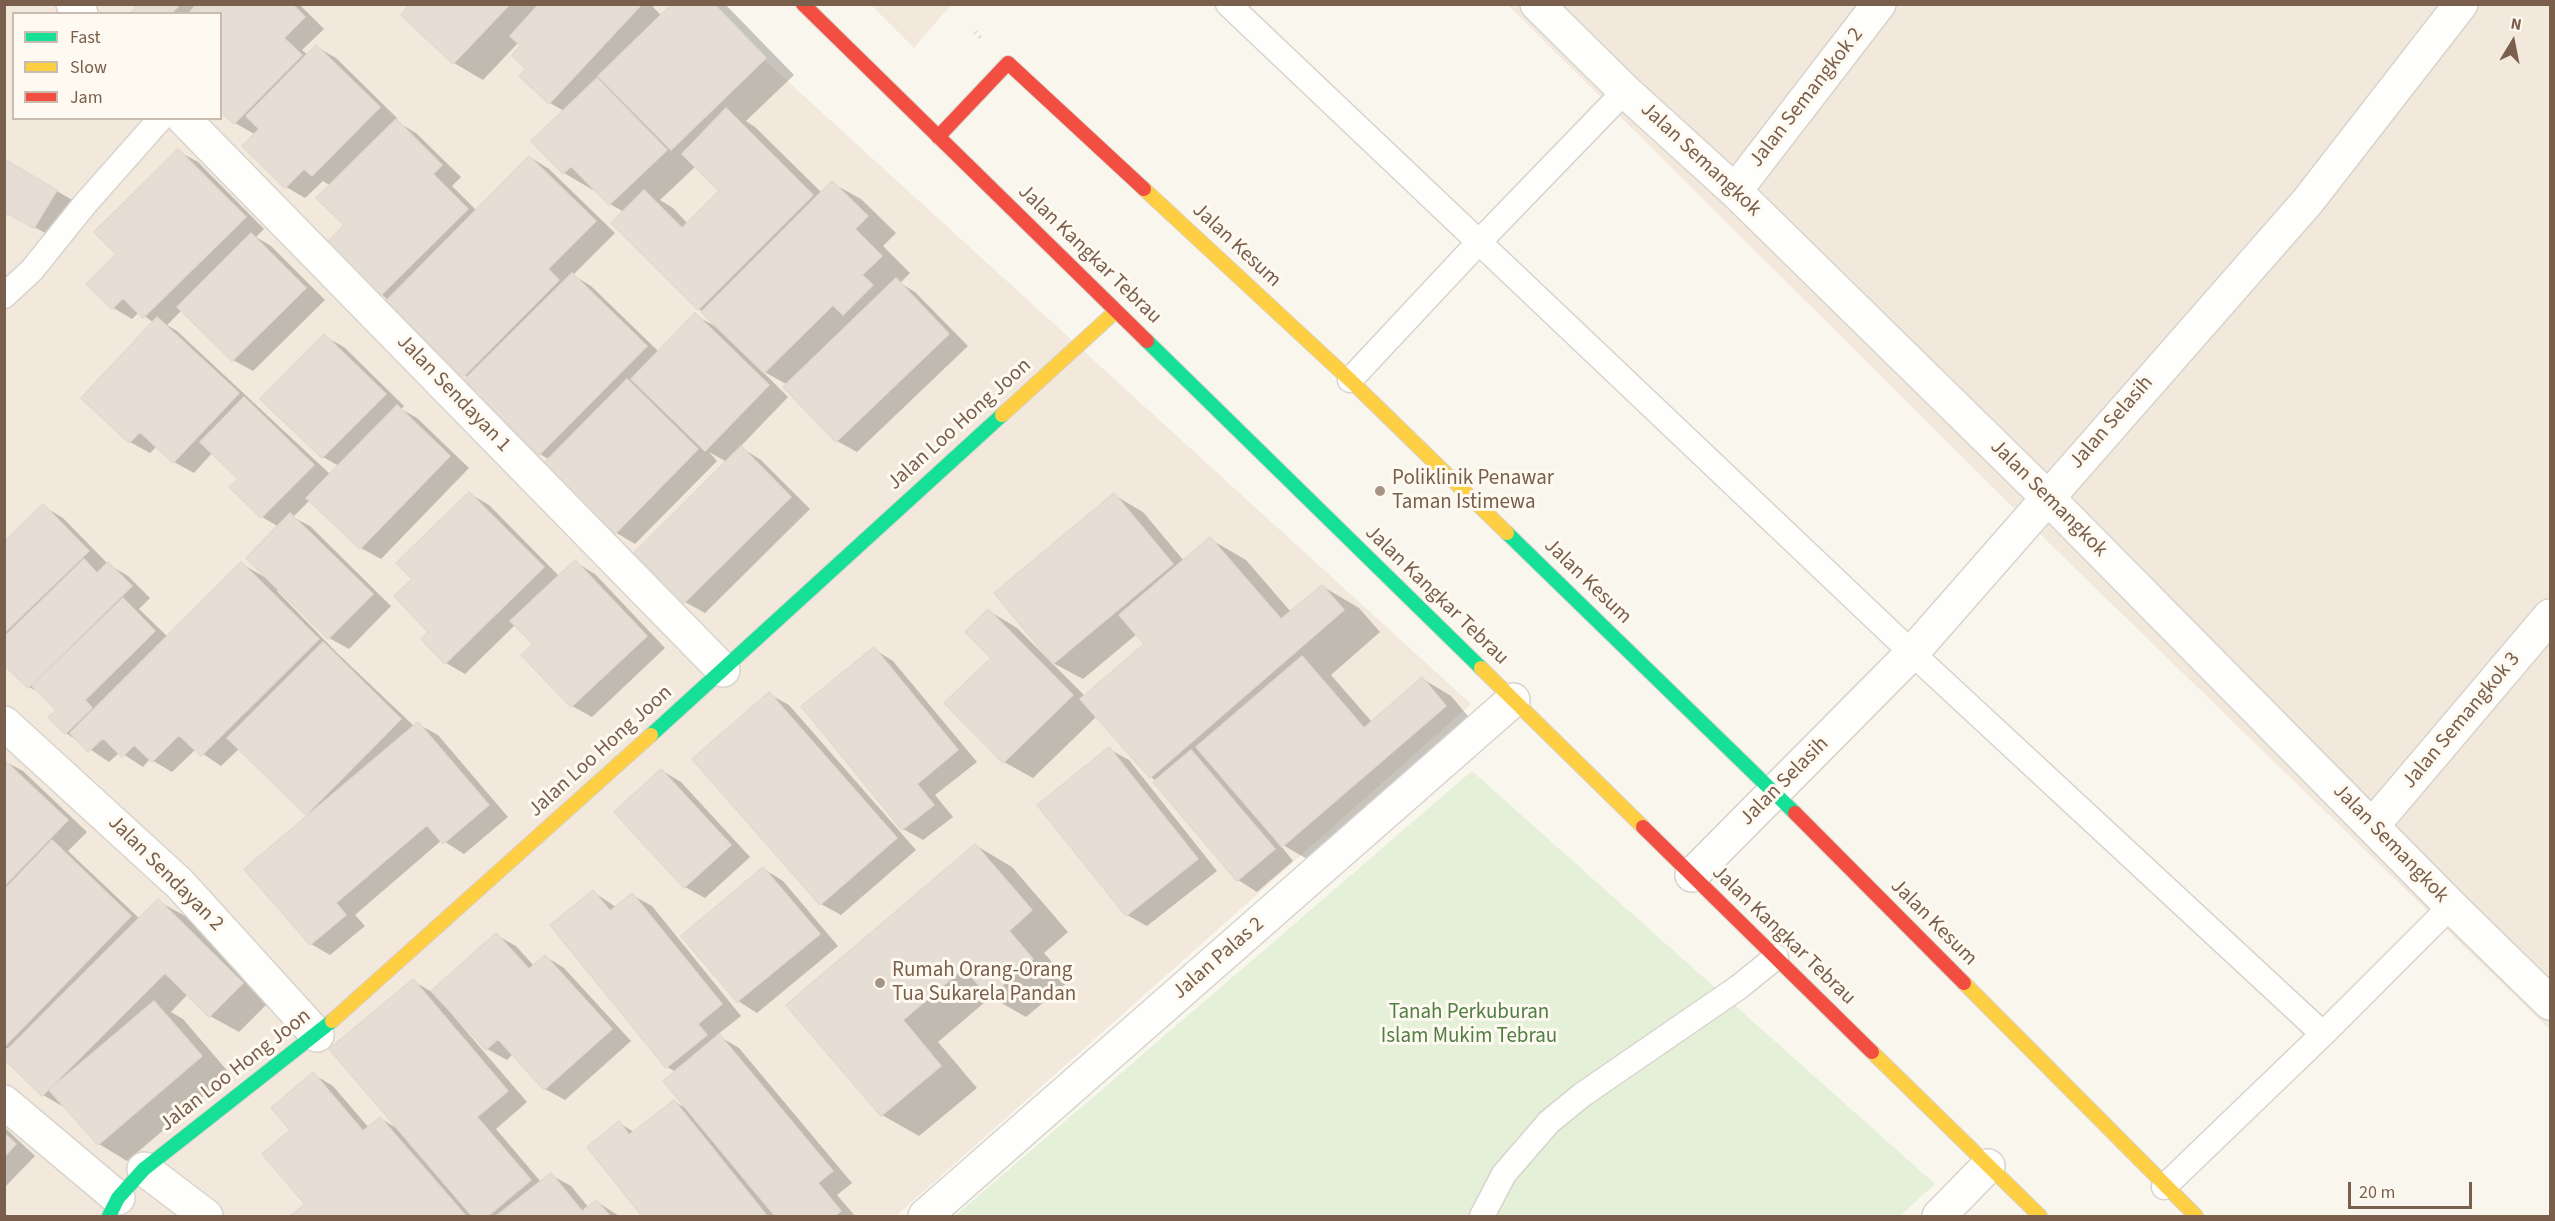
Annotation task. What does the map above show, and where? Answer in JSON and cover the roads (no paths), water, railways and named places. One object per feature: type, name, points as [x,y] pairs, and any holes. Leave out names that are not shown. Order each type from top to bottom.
[{"type":"street","name":"Jalan Kangkar Tebrau","points":[[803,4],[2040,1216]]},
{"type":"street","name":"Jalan Semangkok","points":[[1537,4],[1625,91],[1735,191],[2047,497],[2451,906],[2550,1003]]},
{"type":"street","name":"Jalan Semangkok 2","points":[[1735,191],[1879,4]]},
{"type":"street","name":"Jalan Selasih","points":[[1692,875],[1912,653],[2308,201],[2461,4]]},
{"type":"street","name":"Jalan Kesum","points":[[938,137],[1008,63],[1350,380],[1775,793],[2164,1187],[2196,1216]]},
{"type":"street","name":"Jalan Sendayan 1","points":[[185,120],[723,670]]},
{"type":"street","name":"Jalan Loo Hong Joon","points":[[113,1207],[144,1169],[317,1035],[723,670],[1116,311]]},
{"type":"street","name":"Jalan Semangkok 3","points":[[2373,825],[2550,616]]},
{"type":"street","name":"Jalan Palas 2","points":[[925,1216],[1513,700]]},
{"type":"street","name":"Jalan Sendayan 2","points":[[4,723],[180,884],[317,1035]]},
{"type":"street","points":[[4,1102],[113,1207]]},
{"type":"street","points":[[1939,1216],[1988,1166]]},
{"type":"street","points":[[144,1169],[206,1216]]},
{"type":"lane","points":[[1227,4],[1912,653],[2323,1034]]},
{"type":"lane","points":[[1350,380],[1625,91]]},
{"type":"lane","points":[[4,296],[32,270],[85,204],[158,120]]},
{"type":"lane","points":[[2164,1187],[2323,1034],[2451,906]]},
{"type":"lane","points":[[1482,1216],[1504,1174],[1549,1122],[1582,1095],[1739,987],[1776,957]]},
{"type":"place","name":"Poliklinik Penawar Taman Istimewa","points":[[1380,491]]},
{"type":"place","name":"Rumah Orang-Orang Tua Sukarela Pandan","points":[[880,983]]},
{"type":"park label","name":"Tanah Perkuburan Islam Mukim Tebrau","points":[[1469,1025]]}]
